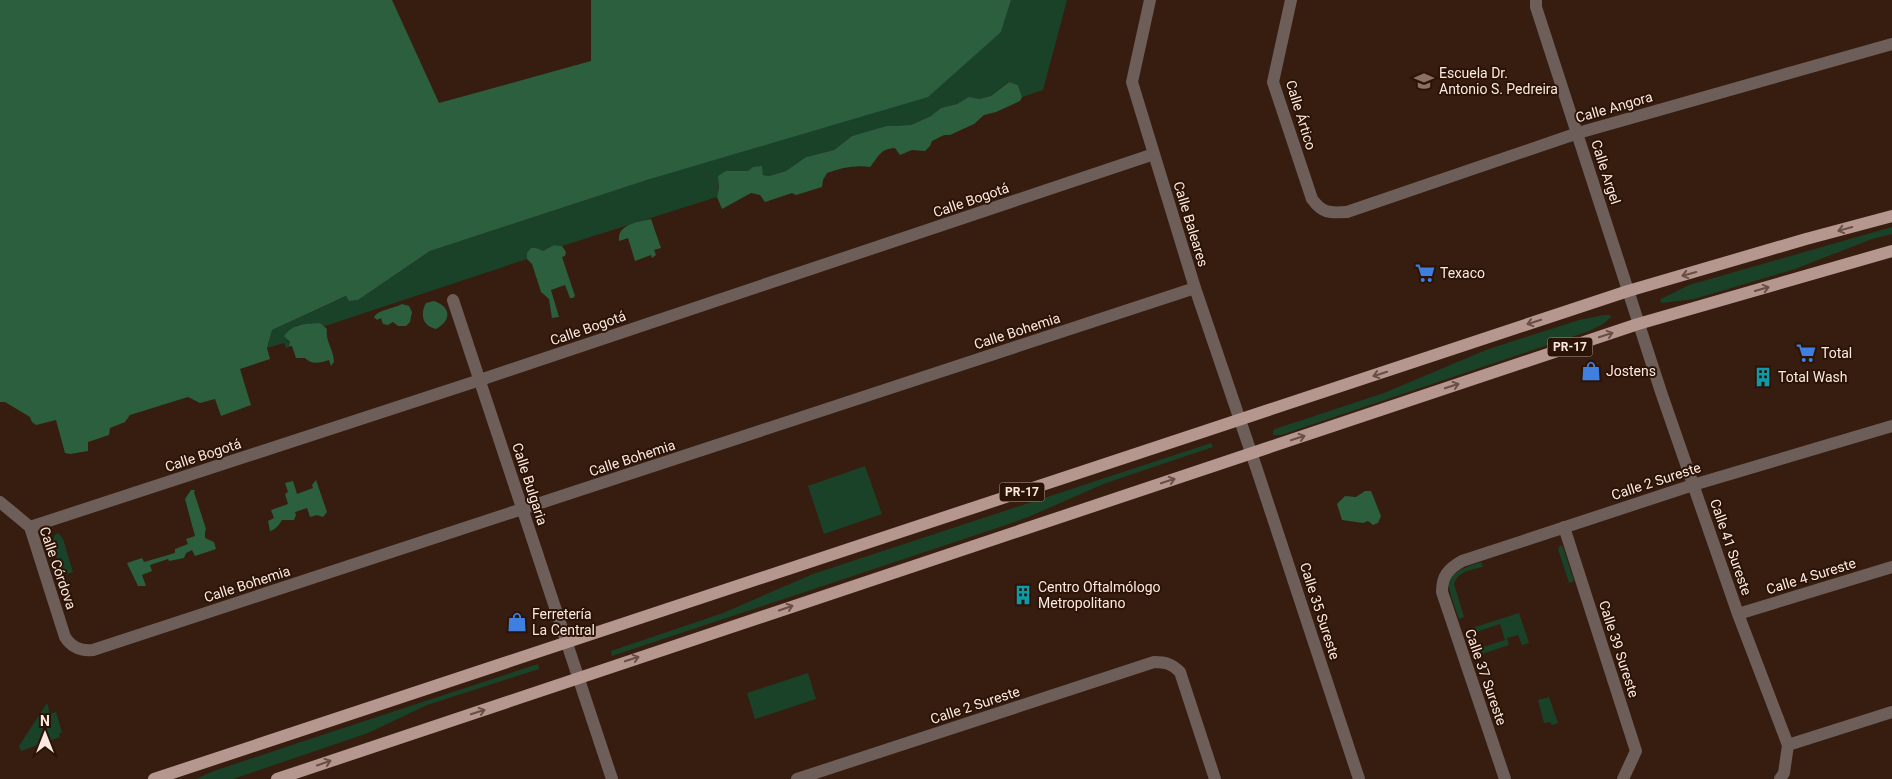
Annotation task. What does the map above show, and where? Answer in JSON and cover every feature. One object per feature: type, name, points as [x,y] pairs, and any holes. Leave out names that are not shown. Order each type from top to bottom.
[{"type":"main road","name":"PR-17","points":[[154,779],[1628,291],[1892,216]]},
{"type":"main road","name":"PR-17","points":[[278,779],[1638,324],[1892,251]]},
{"type":"street","name":"Calle Baleares","points":[[1150,0],[1132,82],[1194,288],[1252,453]]},
{"type":"street","name":"Calle Ártico","points":[[1292,0],[1274,82],[1312,199],[1318,207],[1330,213],[1347,212]]},
{"type":"street","name":"Calle Argel","points":[[1536,0],[1536,8],[1578,133],[1638,324]]},
{"type":"street","name":"Calle Angora","points":[[1347,212],[1578,133],[1892,44]]},
{"type":"street","name":"Calle Bogotá","points":[[30,527],[480,380],[1154,154]]},
{"type":"street","name":"Calle Bohemia","points":[[78,649],[93,650],[1194,288]]},
{"type":"street","name":"Calle Bulgaria","points":[[453,300],[612,779]]},
{"type":"street","name":"Calle 41 Sureste","points":[[1638,324],[1738,614],[1788,745],[1784,772],[1780,779]]},
{"type":"street","name":"Calle 2 Sureste","points":[[1442,584],[1445,575],[1452,566],[1462,561],[1693,485],[1892,426]]},
{"type":"street","name":"Calle 35 Sureste","points":[[1252,453],[1359,779]]},
{"type":"street","name":"Calle Córdova","points":[[0,502],[30,527],[65,637],[71,645],[78,649]]},
{"type":"street","name":"Calle 39 Sureste","points":[[1564,527],[1636,751],[1623,779]]},
{"type":"street","name":"Calle 4 Sureste","points":[[1738,614],[1892,567]]},
{"type":"street","name":"Calle 37 Sureste","points":[[1442,584],[1442,592],[1505,779]]},
{"type":"street","name":"Calle 2 Sureste","points":[[797,779],[1154,662],[1164,662],[1180,672],[1215,779]]},
{"type":"street","points":[[1788,745],[1892,712]]},
{"type":"green space","points":[[0,0],[392,0],[439,103],[591,61],[591,0],[1011,0],[1001,32],[928,97],[650,179],[430,251],[358,300],[349,301],[346,296],[272,330],[267,348],[270,359],[240,369],[251,405],[221,416],[215,399],[200,403],[188,397],[130,415],[125,422],[110,428],[109,435],[88,442],[88,451],[70,454],[65,453],[56,420],[36,425],[30,417],[5,402],[0,402]]},
{"type":"green space","points":[[1011,0],[1067,0],[1043,90],[1022,97],[1018,85],[1008,82],[991,96],[979,99],[969,98],[957,104],[941,108],[931,116],[911,125],[897,125],[852,136],[834,150],[806,157],[786,171],[769,176],[763,175],[762,167],[753,167],[749,171],[726,171],[718,183],[717,197],[562,246],[554,245],[543,251],[527,253],[527,259],[322,327],[320,323],[297,325],[287,340],[292,346],[286,348],[284,343],[267,348],[272,330],[347,296],[349,301],[358,300],[430,251],[650,179],[1001,32]]},
{"type":"green space","points":[[1009,82],[1018,85],[1022,97],[1020,101],[996,112],[984,115],[974,124],[932,141],[925,151],[912,150],[900,155],[895,148],[886,150],[880,154],[870,167],[848,167],[827,173],[822,187],[796,195],[792,193],[765,202],[760,195],[751,193],[722,209],[717,197],[719,188],[718,176],[726,171],[748,171],[753,167],[762,166],[763,175],[769,176],[786,171],[806,157],[834,150],[852,136],[887,126],[911,125],[931,116],[941,108],[957,104],[969,97],[979,99],[991,96]]},
{"type":"green space","points":[[651,219],[661,248],[654,250],[656,255],[652,258],[651,255],[635,261],[628,238],[619,241],[619,235],[629,225]]},
{"type":"green space","points":[[1892,227],[1892,234],[1872,239],[1795,269],[1694,299],[1662,303],[1660,301],[1689,285]]},
{"type":"green space","points":[[554,245],[562,246],[566,252],[565,256],[562,257],[575,296],[570,298],[565,285],[551,290],[559,317],[552,318],[549,299],[541,292],[532,264],[527,259],[527,253],[531,248],[543,251]]},
{"type":"green space","points":[[434,301],[444,307],[447,314],[445,322],[436,329],[425,322],[423,315],[426,303]]},
{"type":"green space","points":[[402,304],[409,306],[412,312],[410,322],[406,326],[398,326],[393,322],[388,325],[383,324],[381,318],[377,320],[374,317],[379,312]]},
{"type":"green space","points":[[1610,315],[1611,317],[1603,324],[1589,331],[1281,435],[1273,435],[1275,429],[1384,393],[1486,350],[1579,320]]},
{"type":"green space","points":[[320,323],[327,329],[327,338],[334,358],[331,366],[329,360],[316,363],[310,362],[305,358],[296,358],[292,346],[289,346],[290,342],[284,336],[296,326]]},
{"type":"green space","points":[[1211,443],[1213,447],[1106,483],[1006,525],[612,656],[611,651],[723,613],[813,574]]},
{"type":"green space","points":[[865,466],[882,514],[824,534],[808,486]]},
{"type":"green space","points":[[316,480],[327,512],[323,517],[317,515],[310,517],[307,508],[295,512],[294,520],[282,520],[274,530],[270,531],[268,521],[274,518],[271,510],[288,504],[285,494],[288,492],[285,483],[293,481],[297,494],[313,488],[312,485]]},
{"type":"green space","points":[[191,490],[195,490],[194,492],[206,529],[205,538],[214,542],[216,549],[195,556],[192,550],[186,553],[184,558],[169,561],[168,559],[150,565],[152,571],[142,575],[146,586],[138,586],[127,563],[142,558],[144,562],[175,553],[175,549],[188,544],[186,539],[195,536],[185,499]]},
{"type":"green space","points":[[1365,491],[1371,491],[1381,516],[1378,523],[1373,525],[1368,521],[1363,523],[1342,520],[1337,504],[1345,496],[1356,497]]},
{"type":"green space","points":[[58,533],[63,539],[73,572],[62,576],[53,546],[54,536]]},
{"type":"green space","points":[[1560,545],[1563,547],[1574,581],[1569,583],[1558,549]]},
{"type":"green space","points":[[1481,562],[1483,567],[1462,574],[1454,584],[1464,617],[1459,619],[1451,596],[1449,582],[1452,576],[1458,572]]},
{"type":"green space","points":[[1519,613],[1529,643],[1522,645],[1518,635],[1507,638],[1509,645],[1482,654],[1480,648],[1505,640],[1500,624],[1473,633],[1472,628]]},
{"type":"green space","points":[[538,664],[539,669],[427,705],[368,733],[233,779],[196,779],[214,771]]},
{"type":"green space","points":[[808,673],[816,699],[755,719],[747,693]]},
{"type":"green space","points":[[1549,697],[1558,723],[1552,725],[1550,722],[1544,723],[1538,700]]},
{"type":"green space","points":[[47,703],[50,714],[56,712],[62,732],[59,734],[60,737],[21,751],[19,746]]},
{"type":"place","name":"Escuela Dr. Antonio S. Pedreira","points":[[1424,81]]},
{"type":"place","name":"Texaco","points":[[1425,273]]},
{"type":"place","name":"Total","points":[[1806,353]]},
{"type":"place","name":"Jostens","points":[[1591,371]]},
{"type":"place","name":"Total Wash","points":[[1763,377]]},
{"type":"place","name":"Centro Oftalmólogo Metropolitano","points":[[1023,595]]},
{"type":"place","name":"Ferretería La Central","points":[[517,622]]}]
